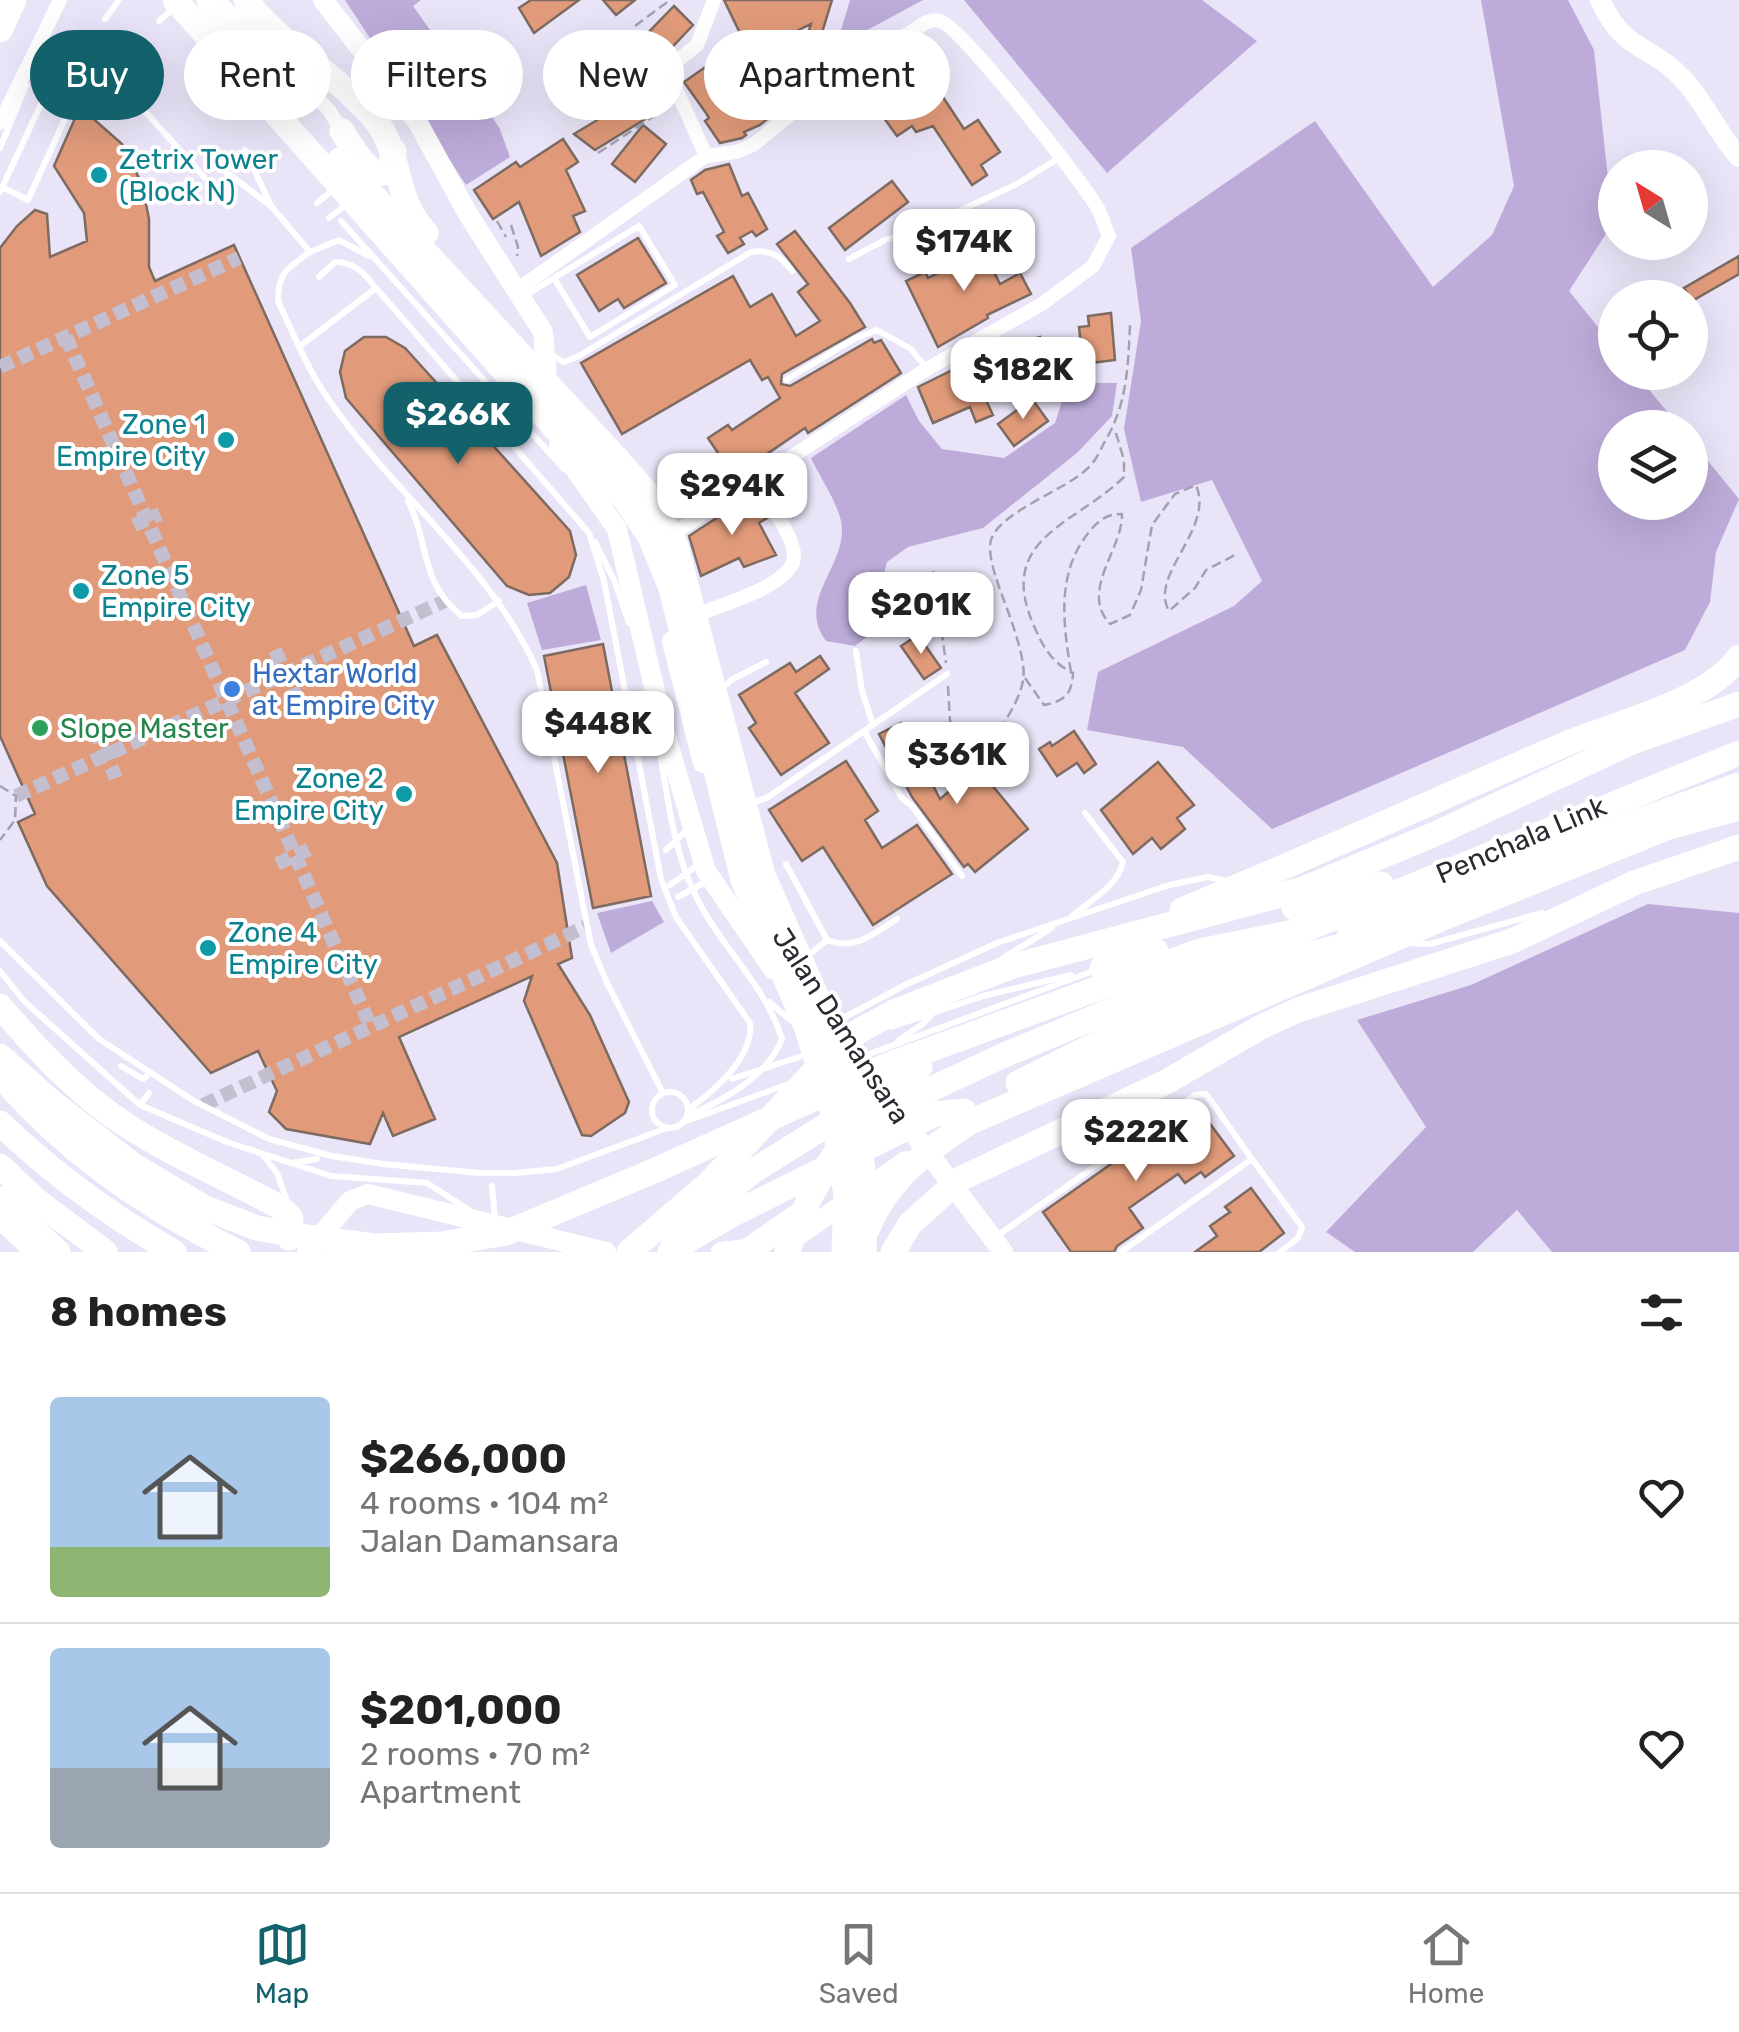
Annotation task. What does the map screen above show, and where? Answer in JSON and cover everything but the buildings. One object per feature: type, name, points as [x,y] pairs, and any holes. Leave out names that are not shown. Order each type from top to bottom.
[{"type":"highway","points":[[0,30],[14,0]]},
{"type":"highway","points":[[175,0],[562,435],[626,500],[650,537],[671,588],[743,880],[806,1026],[832,1108],[846,1195],[844,1252]]},
{"type":"highway","points":[[208,0],[218,24],[270,86],[618,460],[665,522],[687,580],[762,875],[827,1020],[854,1095],[866,1193],[862,1252]]},
{"type":"highway","points":[[246,0],[270,27],[370,114],[394,151],[399,186],[411,217],[506,319],[548,402]]},
{"type":"highway","points":[[347,143],[372,172],[388,168],[394,151]]},
{"type":"highway","points":[[1113,940],[1568,743],[1677,700],[1713,683],[1739,657]]},
{"type":"highway","points":[[629,1252],[707,1186],[828,1056],[859,1031],[894,1012],[1010,966],[1302,890],[1435,834],[1632,742],[1739,704]]},
{"type":"highway","name":"Penchala Link","points":[[1307,942],[1482,857],[1735,754]]},
{"type":"highway","name":"Penchala Link","points":[[1307,942],[1739,784]]},
{"type":"highway","points":[[862,1252],[873,1217],[898,1176],[930,1148],[970,1122],[1441,919],[1670,827],[1739,808]]},
{"type":"highway","points":[[1670,827],[1739,822]]},
{"type":"highway","points":[[894,1252],[910,1224],[960,1179],[1166,1082],[1260,1027],[1298,1010],[1512,941],[1634,883],[1739,846]]},
{"type":"highway","points":[[669,1252],[683,1228],[753,1170],[906,1074],[1010,1023],[1109,975],[1328,898],[1482,857]]},
{"type":"highway","points":[[1109,975],[1200,951],[1367,939],[1441,919]]},
{"type":"highway","points":[[779,1250],[841,1143],[912,1098],[1002,1056],[1134,1014],[1307,942]]},
{"type":"highway","points":[[12,1004],[51,1065],[110,1114],[170,1151],[280,1207],[296,1236]]},
{"type":"highway","points":[[746,1252],[964,1111],[1134,1014]]},
{"type":"highway","points":[[0,1056],[133,1165],[205,1208],[257,1228],[375,1246],[442,1244],[524,1226],[888,1065],[1010,1023]]},
{"type":"highway","points":[[0,1074],[71,1148],[99,1169],[170,1216],[238,1252]]},
{"type":"highway","points":[[669,1252],[733,1214],[934,1114],[964,1111]]},
{"type":"highway","points":[[0,1123],[34,1156],[111,1216],[174,1252]]},
{"type":"highway","points":[[0,1166],[37,1201],[105,1252]]},
{"type":"highway","points":[[0,1198],[58,1252]]},
{"type":"highway","points":[[323,1229],[344,1229],[399,1252]]},
{"type":"street","points":[[0,124],[60,0]]},
{"type":"street","points":[[218,0],[328,110],[372,200],[559,446]]},
{"type":"street","points":[[323,0],[418,122],[468,214],[543,332],[548,402]]},
{"type":"street","points":[[684,56],[697,45],[714,0]]},
{"type":"street","points":[[1600,0],[1623,38],[1688,84],[1739,157]]},
{"type":"street","points":[[649,549],[928,370],[1054,296],[1092,266],[1109,236],[1098,208],[967,44],[944,21],[924,23],[913,30]]},
{"type":"street","points":[[684,112],[706,156]]},
{"type":"street","points":[[519,294],[706,156],[753,145],[783,120]]},
{"type":"street","name":"Jalan Damansara","points":[[548,402],[592,454],[649,549],[687,708],[722,815],[796,967],[998,1246]]},
{"type":"street","name":"Jalan Damansara","points":[[559,446],[617,529],[633,628],[702,860],[816,1038],[868,1109],[924,1148]]},
{"type":"street","points":[[668,625],[771,584],[792,565],[795,554],[785,530],[755,479]]},
{"type":"street","points":[[624,585],[658,583]]},
{"type":"street","points":[[868,1109],[878,1154],[875,1182]]},
{"type":"street","points":[[720,1252],[779,1250],[924,1148]]},
{"type":"street","points":[[296,1236],[323,1229],[350,1201],[368,1194],[606,1252]]},
{"type":"street","points":[[0,1219],[35,1252]]},
{"type":"lane","points":[[51,30],[60,0]]},
{"type":"lane","points":[[105,19],[119,0]]},
{"type":"lane","points":[[159,21],[174,9],[166,0]]},
{"type":"lane","points":[[0,148],[30,74]]},
{"type":"lane","points":[[34,120],[1,190],[28,200],[64,120]]},
{"type":"lane","points":[[152,120],[204,178]]},
{"type":"lane","points":[[317,203],[344,180],[347,143]]},
{"type":"lane","points":[[245,150],[272,207]]},
{"type":"lane","points":[[849,260],[885,240],[923,228],[1017,184],[1060,157]]},
{"type":"lane","points":[[225,171],[272,207],[310,252]]},
{"type":"lane","points":[[329,218],[357,196],[372,200]]},
{"type":"lane","points":[[0,941],[99,1039],[194,1101],[269,1139],[332,1156],[383,1164],[480,1173],[557,1169],[667,1128],[755,1076],[774,1058],[782,1038],[763,996],[695,895],[681,859],[630,597],[614,544],[595,504],[341,221]]},
{"type":"lane","points":[[519,294],[554,278],[639,226],[675,285],[590,337],[554,278]]},
{"type":"lane","points":[[373,258],[339,240],[310,252],[287,269],[278,284],[278,301],[326,397],[520,630],[537,670],[592,945],[607,983],[663,1092]]},
{"type":"lane","points":[[546,352],[564,362],[579,356],[751,252],[773,252],[792,272]]},
{"type":"lane","points":[[319,277],[335,262],[347,262],[360,269],[589,533],[624,585],[643,667]]},
{"type":"lane","points":[[299,347],[376,288]]},
{"type":"lane","points":[[786,380],[854,339],[877,330],[911,348],[928,370]]},
{"type":"lane","points":[[510,332],[514,357]]},
{"type":"lane","points":[[478,387],[506,375]]},
{"type":"lane","points":[[487,398],[506,375]]},
{"type":"lane","points":[[402,490],[416,519],[427,568],[444,601],[462,616],[476,615],[498,600]]},
{"type":"lane","points":[[589,533],[604,581],[661,879],[676,916],[750,1023],[752,1037],[746,1051],[687,1116]]},
{"type":"lane","points":[[856,651],[862,691],[873,725]]},
{"type":"lane","points":[[687,708],[714,697],[731,680],[766,662]]},
{"type":"lane","points":[[722,815],[768,797],[948,674]]},
{"type":"lane","points":[[864,731],[902,798],[962,876]]},
{"type":"lane","points":[[646,735],[669,747]]},
{"type":"lane","points":[[862,1063],[924,1022],[945,999],[1005,956],[1071,916],[1120,874],[1123,862],[1086,812]]},
{"type":"lane","points":[[666,850],[691,826]]},
{"type":"lane","points":[[670,884],[702,860]]},
{"type":"lane","points":[[786,864],[827,940],[843,946],[866,938],[897,919]]},
{"type":"lane","points":[[824,1028],[905,984],[998,943],[1168,885],[1208,878],[1236,882],[1409,942],[1430,944],[1500,927],[1634,883]]},
{"type":"lane","points":[[678,896],[698,883],[713,881]]},
{"type":"lane","points":[[796,967],[827,940]]},
{"type":"lane","points":[[0,971],[12,1004],[140,1105],[251,1146],[262,1154],[331,1176],[382,1175],[427,1183],[492,1226]]},
{"type":"lane","points":[[687,1116],[1109,975]]},
{"type":"lane","points":[[732,1079],[983,996],[1109,975]]},
{"type":"lane","points":[[12,1004],[32,993]]},
{"type":"lane","points":[[763,996],[801,1028],[812,1028]]},
{"type":"lane","points":[[120,1066],[143,1079],[150,1072]]},
{"type":"lane","points":[[663,1092],[680,1095],[687,1116]]},
{"type":"lane","points":[[663,1092],[654,1100],[651,1112],[656,1123],[667,1128]]},
{"type":"lane","points":[[140,1105],[149,1093]]},
{"type":"lane","points":[[998,1246],[1196,1095],[1206,1094],[1302,1227],[1298,1238],[1280,1252]]},
{"type":"lane","points":[[262,1154],[286,1191],[296,1236]]},
{"type":"lane","points":[[290,1163],[318,1159]]},
{"type":"lane","points":[[1122,1252],[1252,1159]]},
{"type":"lane","points":[[349,1177],[366,1169]]},
{"type":"lane","points":[[350,1201],[382,1175]]},
{"type":"lane","points":[[427,1183],[440,1178]]},
{"type":"lane","points":[[492,1186],[492,1226]]},
{"type":"path","points":[[635,26],[670,0]]},
{"type":"path","points":[[598,153],[648,120]]},
{"type":"path","points":[[1130,325],[1125,395],[1114,427],[1090,467],[1008,520],[990,541],[993,568],[1016,637],[1024,677],[1044,705],[1061,702],[1072,689],[1064,592],[1076,552],[1097,522],[1110,514],[1122,514],[1122,528],[1108,560],[1098,599],[1102,615],[1110,624],[1130,615],[1141,590],[1152,525],[1175,494],[1196,485],[1200,496],[1194,529],[1164,591],[1169,612],[1206,570],[1235,555]]},
{"type":"path","points":[[1071,672],[1056,664],[1032,621],[1023,592],[1025,566],[1052,528],[1108,493],[1124,477],[1124,460],[1114,427]]},
{"type":"path","points":[[933,571],[948,674],[950,721],[969,748],[979,748],[997,735],[1015,704],[1024,677]]},
{"type":"path","points":[[0,786],[16,796],[15,820],[0,840]]},
{"type":"shaded area","points":[[345,0],[421,0],[413,6],[430,30],[365,30]]},
{"type":"shaded area","points":[[850,0],[923,0],[867,30],[841,30]]},
{"type":"shaded area","points":[[964,0],[1202,0],[1257,41],[1107,173]]},
{"type":"shaded area","points":[[1481,0],[1568,0],[1594,50],[1605,150],[1598,150],[1598,246],[1569,291],[1598,327],[1598,390],[1649,390],[1666,410],[1598,410],[1598,520],[1708,520],[1708,461],[1739,499],[1716,552],[1710,602],[1685,650],[1272,829],[1183,747],[1087,730],[1098,672],[1234,606],[1262,581],[1212,480],[1141,502],[1124,429],[1141,321],[1131,248],[1315,121],[1433,287],[1492,235],[1514,186]]},
{"type":"shaded area","points":[[423,120],[494,120],[499,127],[510,157],[466,185]]},
{"type":"shaded area","points":[[1087,383],[1117,383],[1112,416],[1077,453],[983,528],[908,547],[887,562],[878,596],[875,631],[855,646],[826,641],[818,627],[818,599],[840,545],[842,530],[835,503],[811,458],[906,395],[919,421],[942,449],[1004,458],[1055,423],[1063,398]]},
{"type":"shaded area","points":[[586,585],[601,640],[542,650],[527,603]]},
{"type":"shaded area","points":[[652,901],[664,922],[611,953],[597,913]]},
{"type":"shaded area","points":[[1648,904],[1739,913],[1739,1252],[1552,1252],[1517,1210],[1473,1252],[1355,1252],[1326,1232],[1426,1127],[1357,1020],[1471,985]]},
{"type":"tunnel","points":[[0,367],[239,258]]},
{"type":"tunnel","points":[[66,337],[371,1027]]},
{"type":"tunnel","points":[[134,525],[160,514]]},
{"type":"tunnel","points":[[16,796],[445,601]]},
{"type":"tunnel","points":[[275,650],[298,700]]},
{"type":"tunnel","points":[[94,729],[116,778]]},
{"type":"tunnel","points":[[277,864],[312,848]]},
{"type":"tunnel","points":[[203,1105],[587,926]]},
{"type":"place","name":"Zetrix Tower (Block N)","points":[[99,175]]},
{"type":"place","name":"Zone 1 Empire City","points":[[226,440]]},
{"type":"place","name":"Zone 5 Empire City","points":[[81,591]]},
{"type":"place","name":"Hextar World at Empire City","points":[[232,689]]},
{"type":"place","name":"Slope Master","points":[[40,728]]},
{"type":"place","name":"Zone 2 Empire City","points":[[404,794]]},
{"type":"place","name":"Zone 4 Empire City","points":[[208,948]]}]
